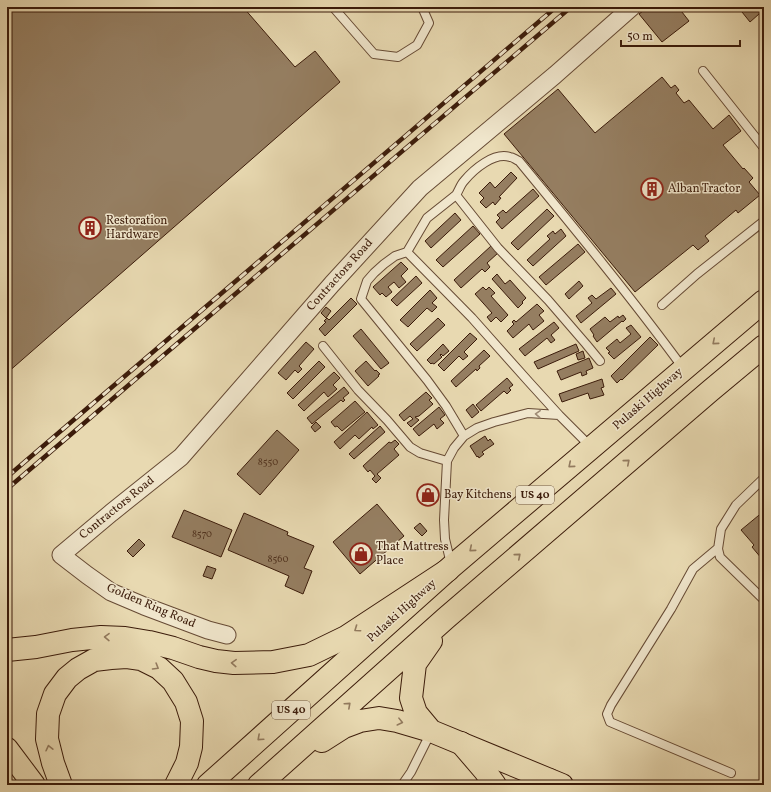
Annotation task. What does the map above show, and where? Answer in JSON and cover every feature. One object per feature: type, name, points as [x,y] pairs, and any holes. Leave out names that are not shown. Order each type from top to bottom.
[{"type":"highway","name":"Pulaski Highway","points":[[208,785],[450,568],[764,301]]},
{"type":"highway","name":"US 40","points":[[259,785],[446,618],[764,346]]},
{"type":"highway","points":[[7,650],[101,637],[125,638],[173,648],[216,661],[234,663],[273,662],[309,655],[346,637],[450,568]]},
{"type":"highway","points":[[431,731],[416,713],[411,698],[412,684],[415,664],[446,618]]},
{"type":"highway","points":[[61,785],[53,763],[47,738],[48,714],[55,694],[67,678],[78,669],[94,660],[127,657],[142,659],[159,668],[174,681],[186,702],[192,721],[192,747],[187,763],[176,785]]},
{"type":"highway","points":[[277,768],[344,728],[360,721],[379,718],[398,721],[431,731],[552,783]]},
{"type":"highway","points":[[460,743],[485,771],[495,785]]},
{"type":"highway","points":[[7,749],[34,785]]},
{"type":"street","name":"Contractors Road","points":[[61,555],[181,457],[332,284],[420,188],[555,75],[632,7]]},
{"type":"street","name":"Golden Ring Road","points":[[61,555],[111,592],[208,630],[227,635]]},
{"type":"lane","points":[[333,7],[374,54],[398,57],[417,45],[429,23],[422,7]]},
{"type":"lane","points":[[703,71],[764,148]]},
{"type":"lane","points":[[464,436],[446,406],[427,380],[361,299],[367,281],[374,273],[395,256],[407,252],[427,218],[456,195],[463,182],[480,165],[493,158],[511,156],[519,161],[592,249],[624,292],[654,328],[683,369]]},
{"type":"lane","points":[[456,195],[498,248],[548,300],[600,361]]},
{"type":"lane","points":[[662,305],[697,274],[764,221]]},
{"type":"lane","points":[[407,252],[472,318],[528,382],[592,448]]},
{"type":"lane","points":[[324,346],[358,390],[387,420],[410,447],[420,453],[447,461]]},
{"type":"lane","points":[[450,568],[445,539],[444,520],[447,461],[454,448],[464,436],[477,428],[494,422],[528,413],[559,415]]},
{"type":"lane","points":[[764,478],[736,505],[721,529],[718,548],[720,557],[764,600]]},
{"type":"lane","points":[[718,548],[693,569],[671,609],[611,705],[607,714],[610,722],[731,773]]},
{"type":"lane","points":[[402,785],[411,772],[431,731]]},
{"type":"building","name":"Restoration Hardware","points":[[7,7],[243,7],[295,67],[315,51],[340,82],[7,373]]},
{"type":"building","points":[[648,7],[678,7],[689,21],[662,42],[639,14]]},
{"type":"building","points":[[738,7],[764,7],[764,20],[759,14],[750,22]]},
{"type":"building","name":"Alban Tractor","points":[[662,77],[671,88],[675,85],[679,90],[676,93],[684,103],[689,100],[713,129],[729,115],[741,131],[723,145],[743,169],[744,168],[753,178],[749,182],[760,195],[738,213],[736,210],[705,236],[709,241],[698,250],[693,245],[635,292],[504,134],[558,89],[595,133]]},
{"type":"building","points":[[511,172],[517,178],[499,197],[501,198],[495,205],[493,202],[486,208],[480,202],[484,198],[479,193],[490,182],[495,188]]},
{"type":"building","points":[[533,189],[539,196],[502,229],[496,222],[500,218],[497,215],[503,210],[506,213]]},
{"type":"building","points":[[547,209],[554,216],[518,250],[511,243]]},
{"type":"building","points":[[455,213],[461,220],[431,248],[425,241]]},
{"type":"building","points":[[473,226],[480,234],[443,267],[436,260]]},
{"type":"building","points":[[561,229],[566,236],[533,266],[527,260],[550,239],[547,236],[553,231],[555,234]]},
{"type":"building","points":[[578,244],[585,252],[546,285],[539,277]]},
{"type":"building","points":[[491,246],[498,253],[487,263],[490,267],[485,272],[482,269],[461,288],[454,280]]},
{"type":"building","points":[[401,262],[408,269],[401,276],[406,282],[399,288],[394,282],[388,287],[392,292],[386,297],[382,293],[380,295],[373,287]]},
{"type":"building","points":[[497,274],[505,284],[510,280],[526,298],[518,308],[492,279]]},
{"type":"building","points":[[416,276],[422,283],[397,306],[391,300]]},
{"type":"building","points":[[579,281],[583,286],[569,299],[565,294]]},
{"type":"building","points":[[483,287],[486,290],[489,287],[495,293],[491,296],[508,315],[501,322],[496,317],[491,322],[487,317],[492,313],[475,294]]},
{"type":"building","points":[[611,288],[616,294],[581,323],[576,316],[592,303],[588,298],[592,295],[596,299]]},
{"type":"building","points":[[430,290],[437,298],[432,303],[437,307],[432,312],[427,308],[408,327],[400,320]]},
{"type":"building","points":[[351,298],[357,304],[325,336],[319,329],[326,322],[324,321],[327,318],[329,320]]},
{"type":"building","points":[[537,304],[544,311],[539,315],[544,321],[533,330],[529,324],[513,338],[507,331],[514,324],[512,322],[514,320],[516,322]]},
{"type":"building","points":[[326,307],[331,311],[326,318],[321,313]]},
{"type":"building","points":[[623,315],[626,319],[597,342],[590,329],[605,317],[610,322],[618,316],[619,318]]},
{"type":"building","points":[[438,318],[445,325],[417,351],[410,344]]},
{"type":"building","points":[[554,322],[559,328],[551,335],[555,340],[551,343],[547,338],[525,356],[519,349]]},
{"type":"building","points":[[631,325],[641,337],[614,359],[608,353],[610,352],[606,348],[617,339],[620,343],[631,334],[626,328]]},
{"type":"building","points":[[361,329],[389,363],[381,369],[353,336]]},
{"type":"building","points":[[470,333],[477,339],[464,352],[468,356],[463,360],[459,356],[444,371],[438,365]]},
{"type":"building","points":[[650,337],[658,345],[617,383],[611,376]]},
{"type":"building","points":[[306,342],[314,349],[299,366],[302,369],[298,373],[295,370],[286,380],[278,373]]},
{"type":"building","points":[[443,344],[449,351],[443,356],[441,354],[440,355],[442,357],[434,364],[431,364],[427,360]]},
{"type":"building","points":[[576,344],[579,351],[538,369],[534,362]]},
{"type":"building","points":[[484,350],[490,356],[479,366],[480,368],[477,371],[476,369],[456,387],[451,381]]},
{"type":"building","points":[[583,351],[585,358],[578,360],[576,354]]},
{"type":"building","points":[[589,358],[593,368],[586,371],[587,374],[582,376],[581,372],[561,380],[557,371]]},
{"type":"building","points":[[319,361],[325,367],[293,399],[287,393]]},
{"type":"building","points":[[366,361],[375,371],[376,370],[380,374],[368,386],[355,371]]},
{"type":"building","points":[[334,372],[340,378],[333,385],[337,389],[328,397],[324,392],[304,411],[298,405]]},
{"type":"building","points":[[507,378],[513,385],[509,388],[511,390],[507,394],[504,391],[481,411],[476,405]]},
{"type":"building","points":[[602,379],[604,387],[601,388],[604,395],[590,399],[588,393],[562,402],[559,394]]},
{"type":"building","points":[[344,387],[349,393],[343,398],[345,400],[343,402],[341,400],[312,424],[307,418]]},
{"type":"building","points":[[426,392],[432,398],[429,400],[433,404],[419,416],[415,417],[419,420],[411,427],[407,423],[413,419],[410,416],[404,421],[399,415]]},
{"type":"building","points":[[355,401],[365,412],[342,431],[337,426],[335,427],[331,422]]},
{"type":"building","points":[[473,404],[479,412],[472,418],[466,410]]},
{"type":"building","points":[[439,407],[445,415],[440,419],[444,423],[437,429],[434,424],[419,436],[413,429]]},
{"type":"building","points":[[367,412],[378,425],[373,429],[372,427],[359,439],[355,435],[340,449],[334,442]]},
{"type":"building","points":[[316,422],[321,427],[315,432],[311,427]]},
{"type":"building","points":[[380,426],[385,432],[354,459],[349,454]]},
{"type":"building","points":[[277,430],[299,450],[260,495],[237,474]]},
{"type":"building","points":[[485,436],[488,441],[490,439],[494,444],[482,452],[484,454],[479,458],[470,446]]},
{"type":"building","points":[[395,440],[399,444],[394,449],[399,455],[377,474],[381,478],[376,483],[372,479],[375,476],[370,470],[368,472],[363,466],[389,442],[391,443]]},
{"type":"building","points":[[377,504],[404,536],[360,574],[333,542]]},
{"type":"building","points":[[184,510],[232,530],[221,557],[172,537]]},
{"type":"building","points":[[764,511],[764,557],[762,559],[752,547],[754,545],[741,530]]},
{"type":"building","points":[[244,513],[288,532],[287,535],[314,546],[304,568],[312,571],[303,594],[285,586],[289,576],[228,550]]},
{"type":"building","points":[[420,523],[427,531],[422,536],[414,528]]},
{"type":"building","points":[[139,539],[145,545],[133,557],[127,551]]},
{"type":"building","points":[[207,566],[216,569],[212,579],[203,576]]},
{"type":"railway","points":[[7,477],[556,7]]},
{"type":"railway","points":[[7,489],[571,7]]},
{"type":"place","name":"Alban Tractor","points":[[652,189]]},
{"type":"place","name":"Restoration Hardware","points":[[90,228]]},
{"type":"place","name":"Bay Kitchens","points":[[428,495]]},
{"type":"place","name":"That Mattress Place","points":[[361,554]]}]
